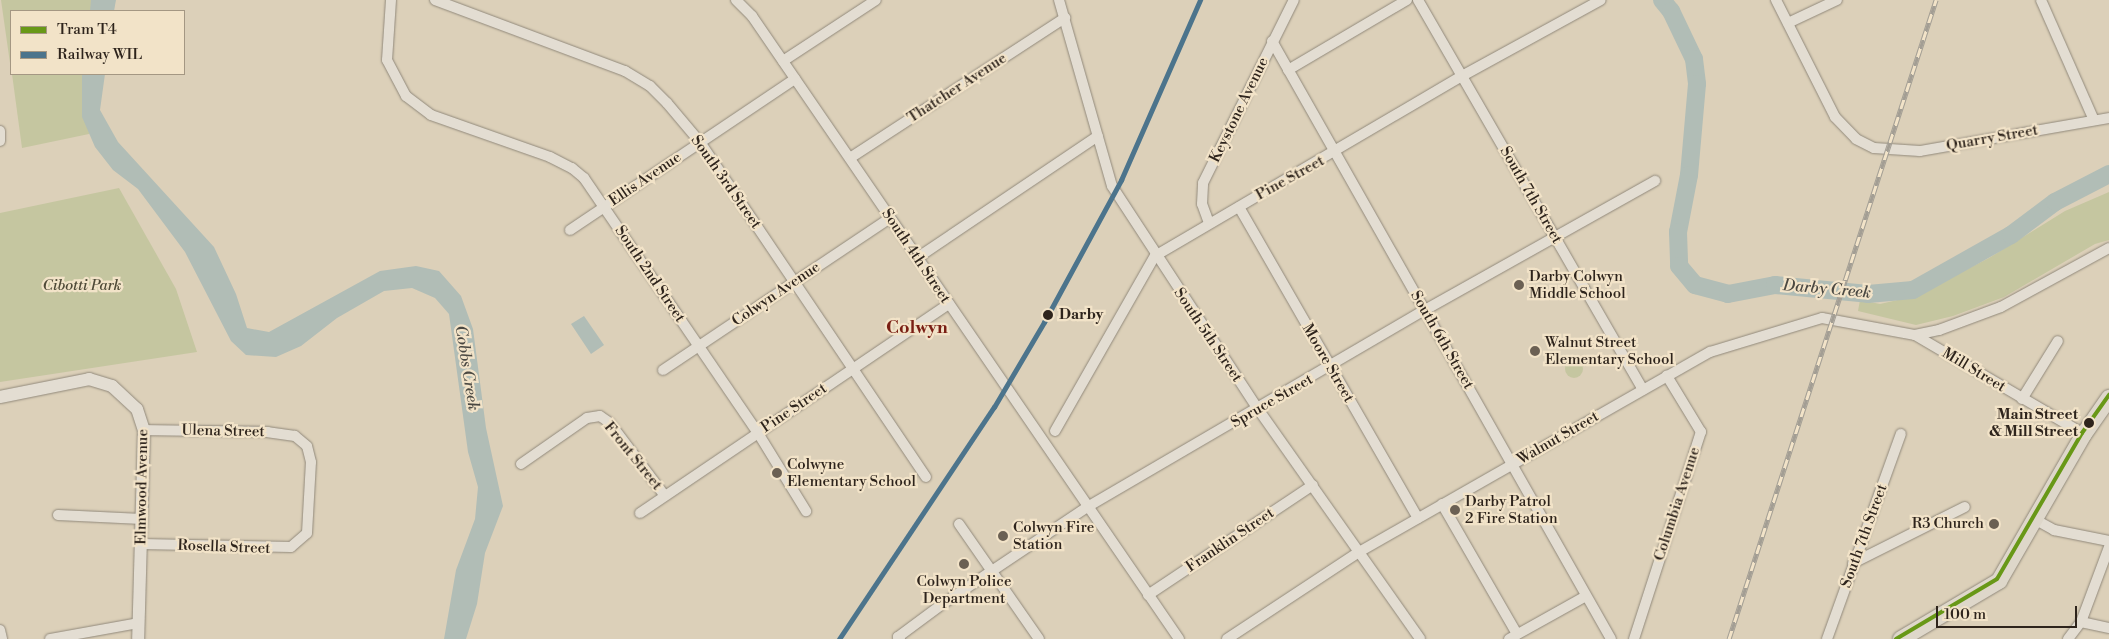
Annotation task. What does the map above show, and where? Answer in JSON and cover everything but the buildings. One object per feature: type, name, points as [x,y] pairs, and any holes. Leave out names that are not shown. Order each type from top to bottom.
[{"type":"main road","points":[[1901,639],[1999,581],[2084,434],[2109,398]]},
{"type":"street","name":"South 2nd Street","points":[[391,0],[386,50],[390,70],[406,96],[431,115],[564,163],[584,178],[605,206],[758,433],[806,511]]},
{"type":"street","name":"South 3rd Street","points":[[434,0],[625,71],[656,92],[700,142],[926,477]]},
{"type":"street","name":"South 4th Street","points":[[736,0],[752,16],[1027,420],[1089,506],[1179,639]]},
{"type":"street","points":[[783,61],[876,0]]},
{"type":"street","name":"South 5th Street","points":[[1059,0],[1112,186],[1156,256],[1258,409],[1420,639]]},
{"type":"street","points":[[1288,70],[1407,0]]},
{"type":"street","name":"South 7th Street","points":[[1418,0],[1643,390]]},
{"type":"street","name":"Pine Street","points":[[1055,431],[1156,256],[1209,223],[1334,153],[1462,76],[1601,0]]},
{"type":"street","points":[[1776,0],[1788,23],[1837,0]]},
{"type":"street","points":[[2041,0],[2094,120]]},
{"type":"street","name":"Keystone Avenue","points":[[1209,223],[1202,204],[1203,183],[1292,3]]},
{"type":"street","name":"Thatcher Avenue","points":[[850,158],[1065,18]]},
{"type":"street","name":"Quarry Street","points":[[1788,23],[1835,117],[1856,139],[1874,148],[1920,150],[2109,118]]},
{"type":"street","name":"South 6th Street","points":[[1272,41],[1611,639]]},
{"type":"street","name":"Ellis Avenue","points":[[570,230],[795,79]]},
{"type":"street","points":[[0,131],[0,141]]},
{"type":"street","points":[[917,258],[1098,136]]},
{"type":"street","name":"Spruce Street","points":[[899,638],[992,571],[1089,506],[1331,368],[1425,310],[1655,181]]},
{"type":"street","name":"Moore Street","points":[[1239,206],[1418,518]]},
{"type":"street","name":"Colwyn Avenue","points":[[662,370],[890,218]]},
{"type":"street","points":[[1915,335],[1939,330],[2001,307],[2109,248]]},
{"type":"street","name":"Pine Street","points":[[640,513],[948,304]]},
{"type":"street","name":"Walnut Street","points":[[1227,639],[1359,552],[1710,352],[1822,318],[1915,335]]},
{"type":"street","name":"Mill Street","points":[[1915,335],[2084,434]]},
{"type":"street","points":[[2022,399],[2058,341]]},
{"type":"street","name":"Columbia Avenue","points":[[1634,639],[1701,432],[1667,376]]},
{"type":"street","name":"Elmwood Avenue","points":[[0,397],[75,382],[103,382],[120,391],[133,402],[144,430],[138,639]]},
{"type":"street","name":"Front Street","points":[[521,464],[586,418],[600,416],[610,423],[665,496]]},
{"type":"street","name":"Ulena Street","points":[[144,430],[268,432],[301,439],[308,446],[311,462],[308,524],[304,538]]},
{"type":"street","name":"South 7th Street","points":[[1828,639],[1853,563],[1901,434]]},
{"type":"street","name":"Franklin Street","points":[[1148,595],[1312,485]]},
{"type":"street","points":[[1442,504],[1513,637],[1586,596]]},
{"type":"street","points":[[1853,563],[1965,506]]},
{"type":"street","points":[[58,515],[142,519]]},
{"type":"street","points":[[2036,520],[2054,530],[2109,541]]},
{"type":"street","points":[[959,524],[1039,639]]},
{"type":"street","name":"Rosella Street","points":[[141,544],[281,549],[304,538]]},
{"type":"street","points":[[2068,639],[2081,622],[2109,547]]},
{"type":"street","points":[[2081,622],[2109,628]]},
{"type":"street","points":[[50,639],[139,623]]},
{"type":"street","points":[[0,630],[2,639]]},
{"type":"green space","points":[[1,0],[95,0],[94,10],[10,10],[10,63]]},
{"type":"green space","points":[[12,75],[89,75],[89,134],[22,148]]},
{"type":"green space","name":"Cibotti Park","points":[[119,188],[176,289],[197,352],[0,382],[0,213]]},
{"type":"green space","points":[[2109,192],[2109,240],[2095,244],[2004,297],[1953,316],[1916,325],[1858,311],[1860,300],[1880,304],[1915,296],[1989,258],[2065,211]]},
{"type":"green space","points":[[1570,360],[1578,360],[1583,365],[1581,376],[1570,378],[1565,373],[1565,365]]},
{"type":"water","points":[[91,0],[116,0],[114,10],[90,10]]},
{"type":"water","name":"Cobbs Creek","points":[[82,75],[105,75],[100,110],[118,142],[214,247],[236,294],[247,328],[269,332],[380,271],[416,266],[439,271],[461,296],[473,329],[486,428],[503,506],[485,553],[477,604],[466,639],[444,639],[456,570],[475,519],[478,487],[468,452],[449,314],[435,298],[412,288],[384,291],[337,318],[301,346],[276,357],[246,355],[231,341],[185,252],[138,189],[113,170],[95,147],[82,117]]},
{"type":"water","points":[[584,316],[604,345],[591,354],[571,324]]},
{"type":"waterway","name":"Darby Creek","points":[[1662,0],[1671,11],[1694,59],[1697,84],[1689,175],[1678,232],[1679,266],[1695,285],[1728,294],[1775,285],[1868,294],[1913,290],[2011,235],[2055,202],[2109,174]]},
{"type":"railway","points":[[1729,639],[1936,0]]},
{"type":"tram line","name":"T4","points":[[1896,639],[1997,579],[2082,433],[2109,395]]},
{"type":"rail line","name":"WIL","points":[[839,639],[994,407],[1044,322],[1121,180],[1200,0]]},
{"type":"place","name":"Darby Colwyn Middle School","points":[[1519,285]]},
{"type":"place","name":"Darby","points":[[1048,315]]},
{"type":"place","name":"Walnut Street Elementary School","points":[[1535,351]]},
{"type":"place","name":"Main Street & Mill Street","points":[[2089,423]]},
{"type":"place","name":"Colwyne Elementary School","points":[[777,473]]},
{"type":"place","name":"Darby Patrol 2 Fire Station","points":[[1455,510]]},
{"type":"place","name":"R3 Church","points":[[1994,524]]},
{"type":"place","name":"Colwyn Fire Station","points":[[1003,536]]},
{"type":"place","name":"Colwyn Police Department","points":[[964,564]]},
{"type":"district","name":"Colwyn","points":[[917,328]]}]
